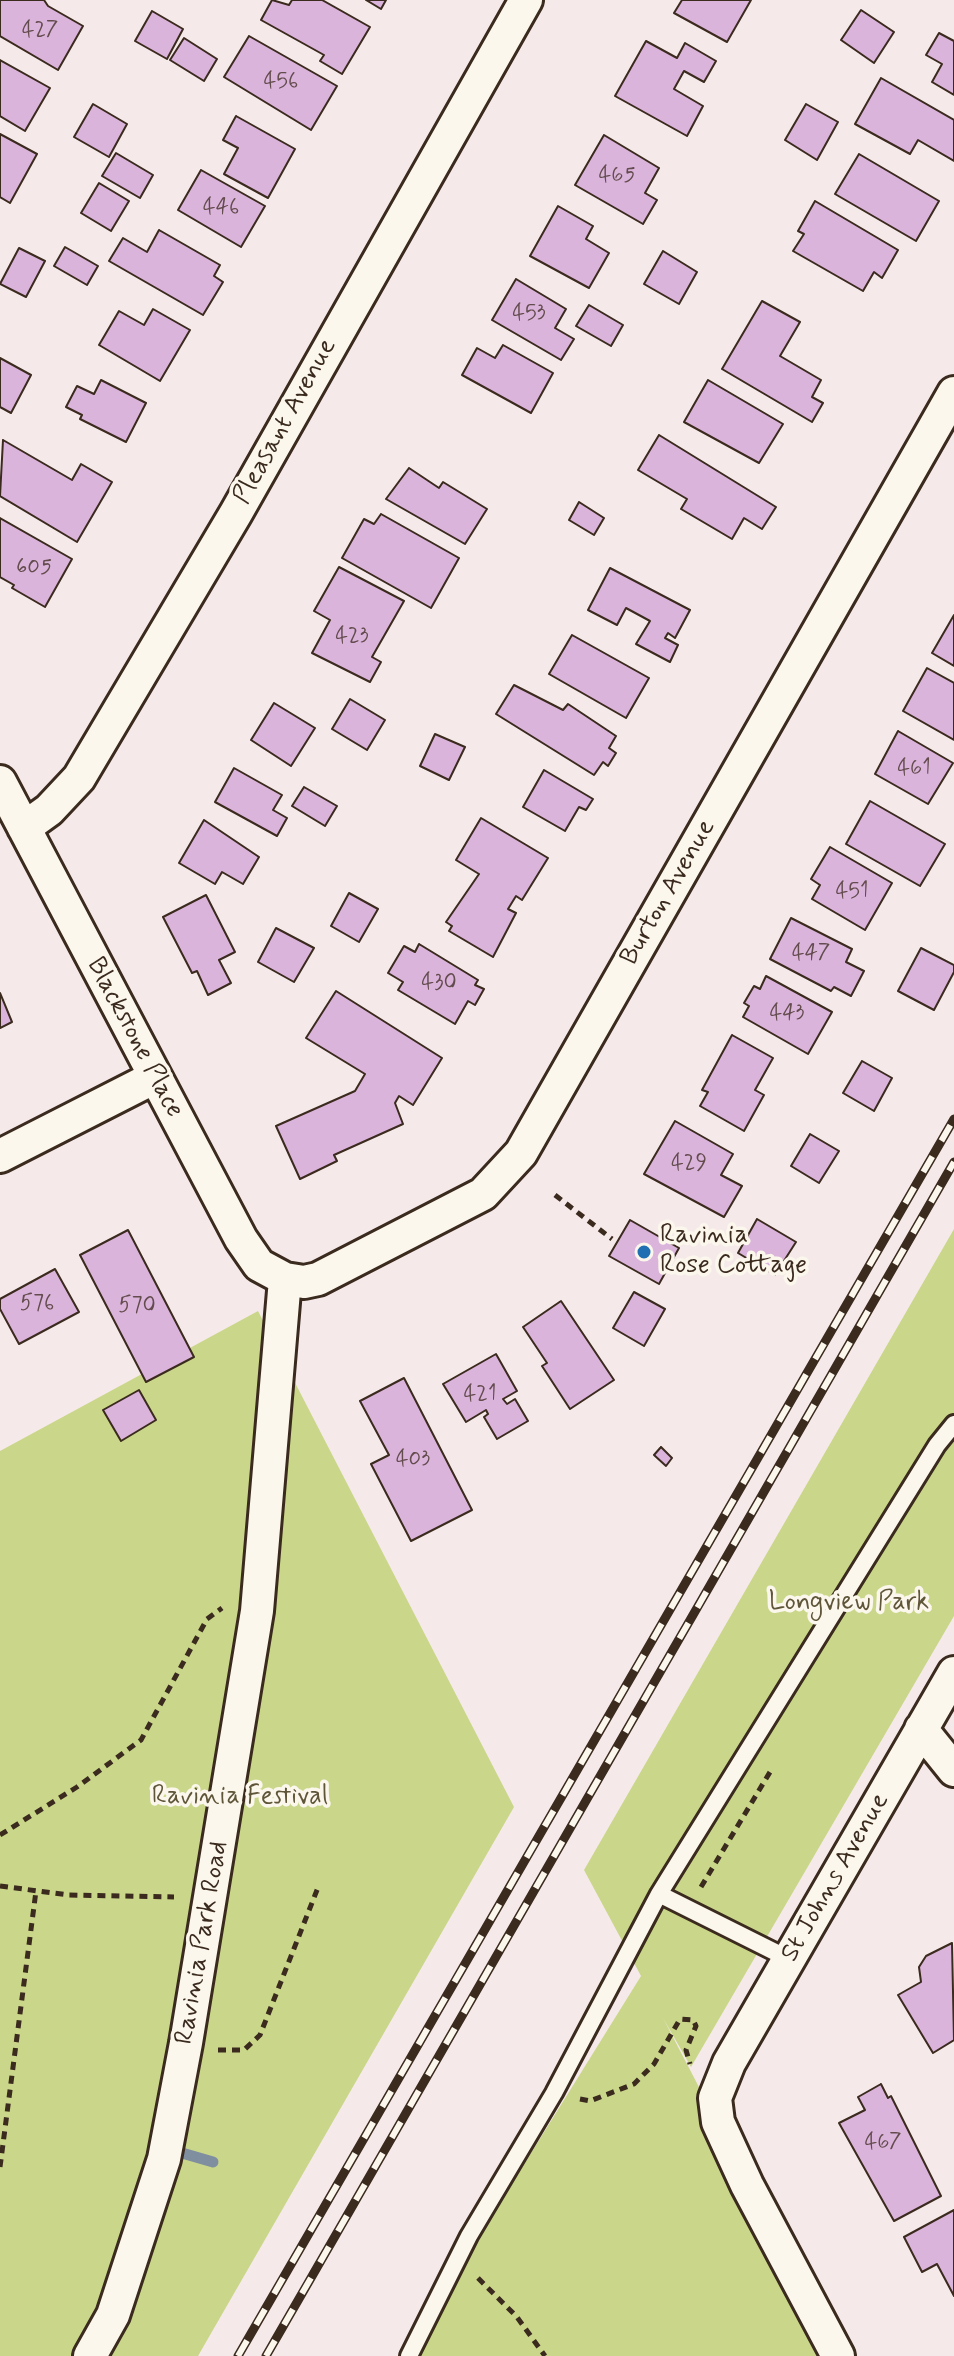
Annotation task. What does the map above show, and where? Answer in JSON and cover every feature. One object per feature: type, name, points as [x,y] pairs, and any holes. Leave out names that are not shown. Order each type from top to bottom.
[{"type":"street","name":"Pleasant Avenue","points":[[24,828],[49,810],[79,778],[236,513],[526,0]]},
{"type":"street","name":"Burton Avenue","points":[[285,1279],[304,1282],[318,1279],[483,1194],[521,1153],[954,393]]},
{"type":"street","name":"Blackstone Place","points":[[0,782],[241,1239],[259,1265],[285,1279]]},
{"type":"street","points":[[0,1156],[155,1077]]},
{"type":"street","name":"Ravinia Park Road","points":[[90,2356],[113,2315],[164,2159],[186,2043],[260,1577],[285,1279]]},
{"type":"street","name":"St Johns Avenue","points":[[838,2356],[718,2122],[715,2098],[789,1959],[954,1673]]},
{"type":"street","points":[[921,1729],[954,1770]]},
{"type":"lane","points":[[409,2356],[457,2259],[554,2093],[659,1894],[937,1445],[954,1424]]},
{"type":"lane","points":[[659,1894],[789,1959]]},
{"type":"path","points":[[555,1195],[612,1239]]},
{"type":"path","points":[[0,1835],[77,1787],[141,1740],[207,1619],[260,1577]]},
{"type":"path","points":[[186,2043],[224,2052],[244,2050],[260,2035],[319,1885]]},
{"type":"path","points":[[0,1886],[36,1891],[211,1897]]},
{"type":"path","points":[[0,2167],[36,1891]]},
{"type":"path","points":[[554,2093],[590,2101],[634,2084],[654,2064],[680,2019],[693,2020],[696,2026],[686,2050],[691,2067]]},
{"type":"path","points":[[457,2259],[517,2317],[545,2356]]},
{"type":"green space","name":"Longview Park","points":[[954,1229],[954,1616],[691,2067],[663,2018],[839,2356],[405,2356],[641,1976],[584,1870]]},
{"type":"green space","name":"Ravinia Festival","points":[[258,1311],[514,1807],[198,2356],[0,2356],[0,1451]]},
{"type":"building","points":[[0,0],[44,0],[48,6],[83,26],[58,70],[0,36]]},
{"type":"building","points":[[272,0],[289,5],[292,0],[322,0],[370,27],[342,74],[320,61],[324,55],[261,20]]},
{"type":"building","points":[[366,0],[386,0],[381,9]]},
{"type":"building","points":[[682,0],[751,0],[727,42],[674,13]]},
{"type":"building","points":[[861,10],[894,32],[874,63],[841,40]]},
{"type":"building","points":[[152,11],[183,29],[167,59],[135,41]]},
{"type":"building","points":[[939,33],[954,41],[954,95],[932,82],[942,64],[926,55]]},
{"type":"building","points":[[249,36],[337,86],[311,130],[224,77]]},
{"type":"building","points":[[184,38],[217,59],[204,81],[170,60]]},
{"type":"building","points":[[646,41],[677,58],[685,43],[716,61],[704,82],[684,71],[674,89],[703,106],[687,136],[615,96]]},
{"type":"building","points":[[0,60],[50,88],[25,131],[0,116]]},
{"type":"building","points":[[881,78],[954,120],[954,161],[918,140],[910,154],[855,124]]},
{"type":"building","points":[[93,104],[127,124],[109,157],[74,137]]},
{"type":"building","points":[[806,104],[838,122],[817,160],[785,140]]},
{"type":"building","points":[[236,116],[295,149],[268,198],[224,174],[238,148],[223,140]]},
{"type":"building","points":[[0,134],[37,154],[10,203],[0,197]]},
{"type":"building","points":[[604,135],[659,168],[645,193],[657,200],[643,224],[575,185]]},
{"type":"building","points":[[116,153],[153,175],[140,198],[102,176]]},
{"type":"building","points":[[859,154],[939,201],[916,241],[835,194]]},
{"type":"building","points":[[201,170],[265,206],[241,247],[178,210]]},
{"type":"building","points":[[99,183],[129,201],[111,231],[81,213]]},
{"type":"building","points":[[815,201],[898,250],[882,278],[874,272],[863,291],[793,251],[804,234],[798,231]]},
{"type":"building","points":[[558,206],[593,226],[586,239],[609,253],[589,288],[530,256]]},
{"type":"building","points":[[159,230],[220,265],[214,276],[223,282],[203,315],[109,261],[123,238],[147,252]]},
{"type":"building","points":[[65,247],[98,266],[87,285],[54,266]]},
{"type":"building","points":[[19,248],[45,261],[26,297],[0,284]]},
{"type":"building","points":[[663,251],[697,272],[679,304],[644,284]]},
{"type":"building","points":[[516,279],[566,309],[555,328],[574,339],[561,360],[492,320]]},
{"type":"building","points":[[762,301],[800,322],[780,356],[821,380],[812,397],[823,403],[812,422],[722,369]]},
{"type":"building","points":[[589,305],[623,325],[611,346],[576,326]]},
{"type":"building","points":[[153,309],[190,330],[160,381],[99,345],[119,311],[144,325]]},
{"type":"building","points":[[503,345],[553,373],[531,413],[462,375],[477,348],[495,358]]},
{"type":"building","points":[[0,358],[31,375],[11,413],[0,407]]},
{"type":"building","points":[[101,380],[146,403],[126,442],[80,419],[82,415],[66,407],[77,386],[94,394]]},
{"type":"building","points":[[708,380],[783,424],[759,463],[684,422]]},
{"type":"building","points":[[659,435],[776,507],[762,529],[744,518],[732,539],[681,509],[687,499],[638,470]]},
{"type":"building","points":[[3,440],[72,480],[81,464],[112,482],[77,542],[0,496]]},
{"type":"building","points":[[409,468],[439,488],[443,482],[487,509],[465,544],[386,499]]},
{"type":"building","points":[[579,502],[604,518],[594,535],[569,520]]},
{"type":"building","points":[[381,514],[459,558],[431,608],[342,558],[364,519],[374,524]]},
{"type":"building","points":[[0,518],[72,559],[45,607],[12,588],[14,585],[0,577]]},
{"type":"building","points":[[339,567],[404,601],[372,657],[381,662],[370,682],[312,653],[330,620],[314,611]]},
{"type":"building","points":[[610,568],[690,610],[675,638],[668,633],[665,638],[678,645],[670,662],[636,644],[650,621],[626,608],[617,625],[588,610]]},
{"type":"building","points":[[954,615],[954,666],[932,653]]},
{"type":"building","points":[[572,635],[649,678],[626,718],[549,674]]},
{"type":"building","points":[[927,668],[954,683],[954,740],[903,711]]},
{"type":"building","points":[[514,685],[563,710],[568,704],[616,736],[609,748],[616,753],[608,766],[603,762],[594,775],[496,714]]},
{"type":"building","points":[[350,699],[385,720],[367,750],[332,729]]},
{"type":"building","points":[[274,703],[315,728],[291,766],[251,740]]},
{"type":"building","points":[[898,731],[953,763],[928,804],[875,774]]},
{"type":"building","points":[[435,734],[465,747],[449,780],[420,766]]},
{"type":"building","points":[[234,768],[282,795],[273,810],[287,818],[277,836],[215,802]]},
{"type":"building","points":[[544,770],[593,799],[586,810],[579,807],[565,831],[523,807]]},
{"type":"building","points":[[304,787],[337,806],[325,826],[292,806]]},
{"type":"building","points":[[870,801],[945,844],[920,886],[846,844]]},
{"type":"building","points":[[481,818],[548,858],[522,900],[516,896],[508,909],[516,913],[493,957],[449,931],[452,926],[446,922],[479,874],[456,860]]},
{"type":"building","points":[[204,820],[259,857],[243,884],[222,872],[215,884],[179,863]]},
{"type":"building","points":[[830,847],[892,883],[865,930],[812,899],[820,885],[811,879]]},
{"type":"building","points":[[349,893],[378,909],[359,942],[331,926]]},
{"type":"building","points":[[206,895],[235,952],[219,960],[231,983],[208,995],[197,971],[192,973],[163,917]]},
{"type":"building","points":[[791,918],[852,949],[846,962],[864,971],[851,996],[834,987],[831,991],[770,959]]},
{"type":"building","points":[[276,928],[314,948],[294,982],[258,962]]},
{"type":"building","points":[[419,944],[478,980],[475,985],[484,989],[475,1005],[468,1001],[455,1024],[398,990],[403,982],[388,973],[404,946],[415,952]]},
{"type":"building","points":[[921,948],[954,965],[954,972],[934,1010],[898,991]]},
{"type":"building","points":[[766,976],[832,1012],[808,1054],[743,1017],[749,1006],[744,1003],[754,986],[760,989]]},
{"type":"building","points":[[336,991],[442,1058],[413,1105],[399,1096],[395,1103],[403,1124],[334,1155],[337,1161],[300,1179],[276,1126],[355,1091],[365,1074],[306,1038]]},
{"type":"building","points":[[0,993],[12,1022],[0,1028]]},
{"type":"building","points":[[732,1035],[773,1058],[755,1090],[764,1095],[744,1131],[700,1106],[708,1092],[702,1090]]},
{"type":"building","points":[[862,1061],[892,1078],[874,1111],[843,1093]]},
{"type":"building","points":[[675,1121],[733,1154],[721,1175],[742,1186],[724,1217],[644,1174]]},
{"type":"building","points":[[810,1134],[839,1151],[819,1183],[791,1166]]},
{"type":"building","points":[[757,1219],[796,1242],[775,1275],[738,1253]]},
{"type":"building","name":"Ravinia Rose Cottage","points":[[630,1220],[679,1248],[659,1284],[609,1256]]},
{"type":"building","points":[[128,1230],[194,1357],[146,1382],[80,1255]]},
{"type":"building","points":[[55,1269],[79,1312],[19,1344],[0,1309],[0,1299]]},
{"type":"building","points":[[634,1292],[665,1309],[644,1346],[613,1328]]},
{"type":"building","points":[[561,1301],[614,1380],[570,1409],[542,1366],[547,1363],[523,1327]]},
{"type":"building","points":[[496,1354],[517,1391],[503,1399],[507,1404],[515,1399],[528,1421],[497,1439],[484,1417],[488,1414],[486,1410],[466,1422],[443,1384]]},
{"type":"building","points":[[404,1378],[472,1510],[411,1541],[371,1464],[389,1455],[360,1401]]},
{"type":"building","points":[[139,1390],[156,1420],[121,1441],[103,1410]]},
{"type":"building","points":[[661,1447],[672,1458],[666,1466],[654,1455]]},
{"type":"building","points":[[952,1943],[954,2040],[933,2053],[898,1995],[921,1982],[919,1967],[926,1956]]},
{"type":"building","points":[[881,2084],[888,2098],[891,2096],[941,2196],[894,2221],[839,2123],[865,2110],[858,2097]]},
{"type":"building","points":[[954,2210],[954,2296],[937,2264],[922,2272],[904,2237]]},
{"type":"waterway","points":[[182,2153],[213,2162]]},
{"type":"railway","points":[[238,2356],[954,1119]]},
{"type":"railway","points":[[266,2356],[954,1162]]},
{"type":"place","name":"Ravinia Rose Cottage","points":[[644,1252]]}]
